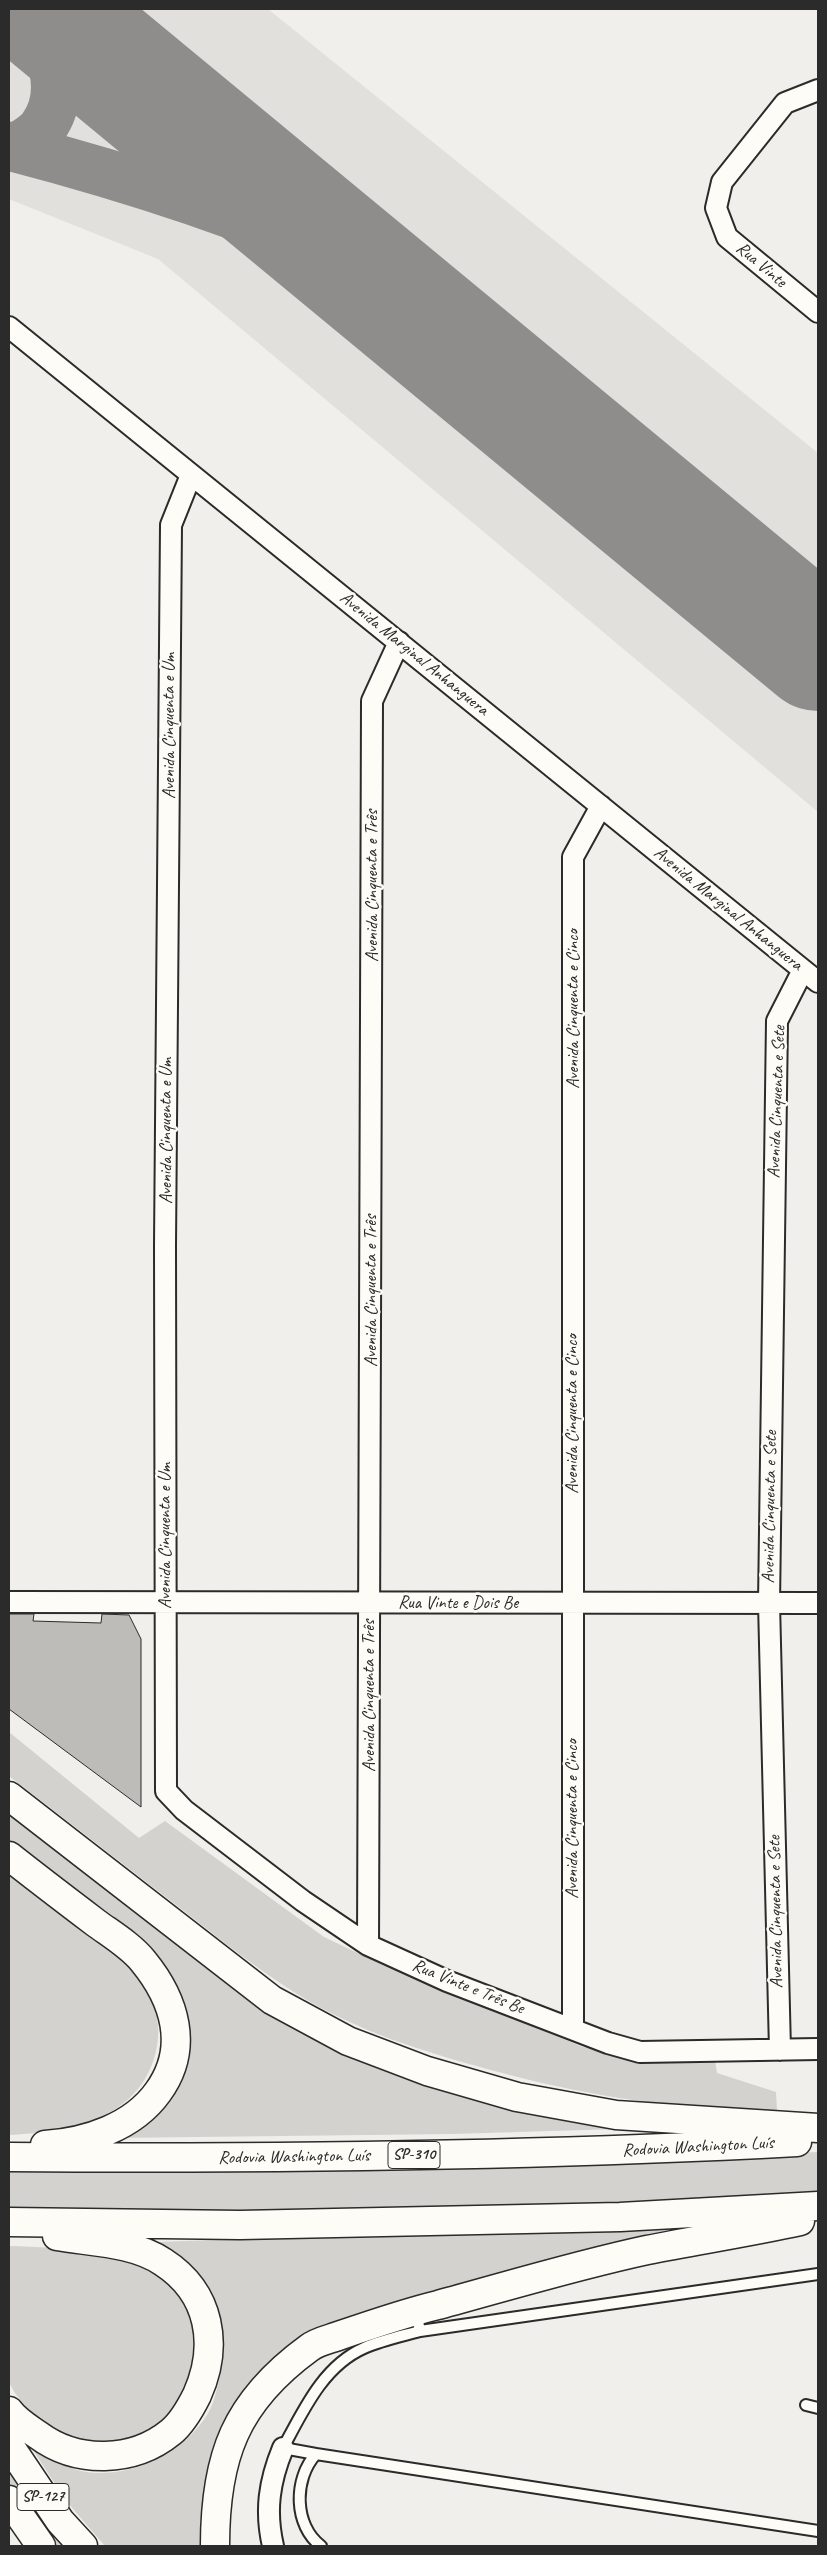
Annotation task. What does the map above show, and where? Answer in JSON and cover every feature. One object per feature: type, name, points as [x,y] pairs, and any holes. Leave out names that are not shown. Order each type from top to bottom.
[{"type":"highway","points":[[9,1796],[272,2000],[348,2041],[427,2071],[517,2097],[616,2114],[818,2128]]},
{"type":"highway","points":[[9,1856],[143,1960],[168,1997],[176,2026],[174,2055],[166,2081],[148,2105],[124,2125],[64,2144],[9,2148]]},
{"type":"highway","name":"Rodovia Washington Luís","points":[[9,2157],[238,2159],[616,2152],[818,2140]]},
{"type":"highway","points":[[9,2222],[250,2224],[620,2216],[818,2206]]},
{"type":"highway","points":[[215,2546],[215,2509],[222,2467],[231,2439],[252,2401],[277,2374],[311,2346],[418,2321],[647,2250],[818,2217]]},
{"type":"highway","points":[[9,2228],[131,2248],[163,2262],[190,2286],[205,2314],[210,2343],[205,2377],[191,2407],[172,2431],[146,2448],[120,2455],[90,2456],[70,2452],[52,2445],[9,2411]]},
{"type":"highway","name":"SP-127","points":[[9,2445],[55,2513],[83,2546]]},
{"type":"highway","name":"SP-127","points":[[9,2500],[41,2546]]},
{"type":"street","name":"Rua Vinte","points":[[818,90],[785,103],[722,182],[716,208],[727,236],[818,312]]},
{"type":"street","name":"Avenida Marginal Anhanguera","points":[[9,327],[811,976]]},
{"type":"street","name":"Avenida Cinquenta e Um","points":[[166,1791],[165,1234],[171,525],[191,475]]},
{"type":"street","name":"Avenida Cinquenta e Três","points":[[368,1946],[372,701],[399,642]]},
{"type":"street","name":"Avenida Cinquenta e Cinco","points":[[573,2029],[573,856],[602,806]]},
{"type":"street","name":"Avenida Cinquenta e Sete","points":[[780,2050],[769,1603],[777,1021],[811,976]]},
{"type":"street","name":"Rua Vinte e Dois Be","points":[[9,1602],[818,1603]]},
{"type":"street","name":"Rua Vinte e Três Be","points":[[166,1791],[184,1810],[296,1896],[368,1946],[447,1981],[573,2029],[640,2052],[818,2049]]},
{"type":"street","points":[[273,2546],[268,2518],[269,2488],[283,2448]]},
{"type":"lane","points":[[818,2274],[418,2321],[364,2348],[334,2369],[308,2402],[283,2448],[818,2531]]},
{"type":"lane","points":[[806,2405],[818,2408]]},
{"type":"lane","points":[[316,2454],[306,2467],[300,2490],[305,2526],[312,2539],[322,2546]]},
{"type":"shaded area","points":[[9,9],[268,9],[818,453],[818,812],[158,259],[9,199]]},
{"type":"shaded area","points":[[9,1732],[139,1838],[165,1821],[324,1937],[383,1965],[583,2047],[635,2056],[715,2060],[717,2073],[776,2092],[777,2110],[704,2108],[630,2100],[558,2087],[439,2055],[392,2039],[346,2020],[302,1997],[255,1966],[9,1776]]},
{"type":"shaded area","points":[[9,1813],[264,2006],[619,2129],[452,2134],[113,2138],[179,2065],[140,1943],[9,1842]]},
{"type":"shaded area","points":[[9,1869],[92,1931],[135,1972],[151,1998],[157,2016],[158,2036],[157,2046],[149,2070],[137,2090],[121,2105],[102,2116],[80,2125],[57,2130],[9,2135]]},
{"type":"shaded area","points":[[818,2152],[818,2194],[628,2204],[422,2209],[9,2213],[9,2167],[628,2161]]},
{"type":"shaded area","points":[[736,2223],[269,2368],[203,2546],[105,2546],[67,2502],[31,2447],[71,2468],[97,2473],[113,2472],[145,2465],[160,2458],[186,2439],[207,2415],[217,2390],[222,2359],[221,2323],[208,2294],[194,2274],[186,2265],[155,2242]]},
{"type":"shaded area","points":[[9,2246],[72,2250],[115,2257],[155,2272],[176,2287],[184,2299],[189,2312],[195,2346],[191,2375],[179,2400],[162,2421],[139,2435],[112,2443],[84,2441],[55,2430],[42,2421],[23,2403],[9,2382],[8,2375]]},
{"type":"shaded area","points":[[9,2464],[68,2546],[48,2546],[9,2491]]},
{"type":"building","points":[[9,1614],[34,1614],[33,1621],[101,1623],[102,1614],[129,1615],[141,1639],[141,1807],[9,1709]]},
{"type":"taxiway","points":[[16,148],[34,136],[43,127],[51,113],[55,97],[53,66],[42,36],[26,9]]},
{"type":"taxiway","points":[[9,146],[182,197],[267,227],[350,262]]},
{"type":"runway","points":[[44,9],[818,649]]}]
